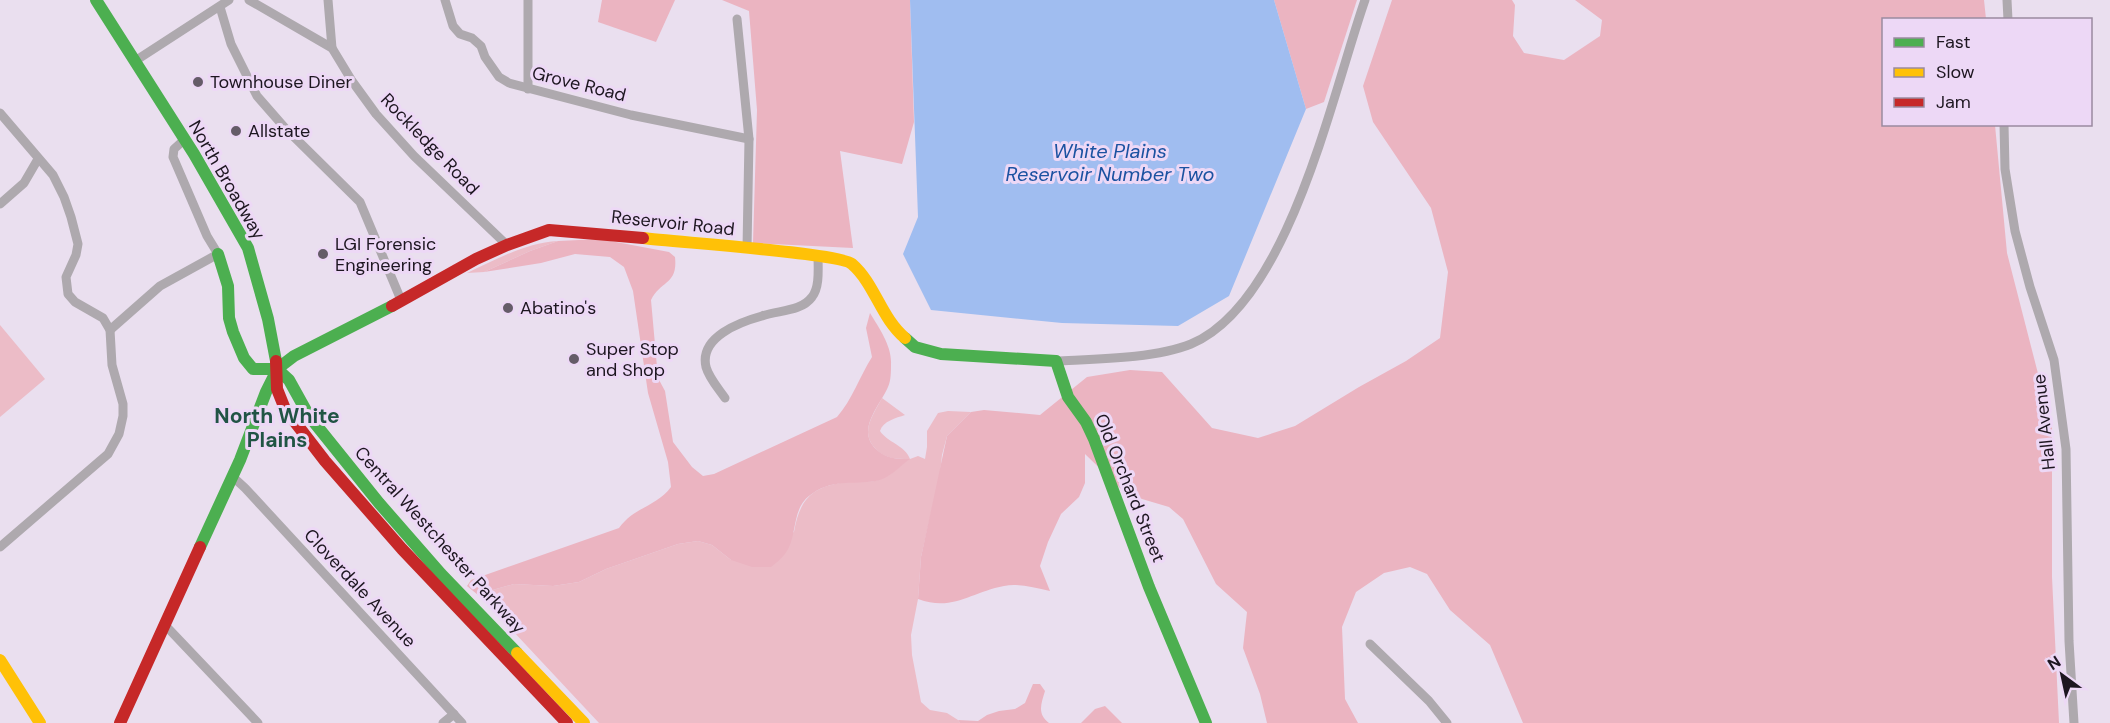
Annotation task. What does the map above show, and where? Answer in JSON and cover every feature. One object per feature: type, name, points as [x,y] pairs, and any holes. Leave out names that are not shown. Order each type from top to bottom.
[{"type":"main road","name":"North Broadway","points":[[96,0],[231,216],[248,248],[268,319],[272,353],[277,369]]},
{"type":"main road","name":"Reservoir Road","points":[[277,369],[294,356],[476,259],[549,230],[747,248],[850,262],[856,267],[897,332],[915,346],[941,354],[1056,361]]},
{"type":"main road","points":[[120,723],[233,477],[277,369],[253,369],[244,358],[229,318],[228,286],[218,254]]},
{"type":"main road","name":"Old Orchard Street","points":[[1056,361],[1068,397],[1086,422],[1094,439],[1149,587],[1206,723]]},
{"type":"main road","name":"Central Westchester Parkway","points":[[277,369],[276,389],[285,409],[325,461],[402,549],[567,723]]},
{"type":"main road","name":"Central Westchester Parkway","points":[[277,369],[289,380],[309,416],[379,503],[441,574],[584,723]]},
{"type":"main road","points":[[0,660],[40,723]]},
{"type":"street","points":[[135,61],[229,0]]},
{"type":"street","name":"Rockledge Road","points":[[249,0],[332,48],[376,114],[414,156],[507,245]]},
{"type":"street","points":[[328,0],[332,48]]},
{"type":"street","name":"Grove Road","points":[[446,0],[453,26],[460,34],[472,38],[481,46],[485,57],[499,77],[509,83],[631,115],[749,139]]},
{"type":"street","points":[[528,0],[528,89]]},
{"type":"street","points":[[1056,361],[1119,357],[1167,350],[1189,344],[1215,331],[1246,300],[1270,261],[1293,213],[1332,104],[1365,0]]},
{"type":"street","points":[[2007,0],[2008,18]]},
{"type":"street","points":[[220,7],[231,44],[256,96],[360,202],[401,300]]},
{"type":"street","points":[[737,19],[749,139],[747,248]]},
{"type":"street","points":[[0,113],[53,175],[60,187],[78,244],[76,255],[66,277],[68,294],[75,302],[103,318],[110,330],[112,365],[123,405],[123,425],[114,445],[99,463],[0,547]]},
{"type":"street","name":"Hall Avenue","points":[[2004,126],[2005,169],[2015,231],[2030,287],[2054,360],[2066,449],[2069,641],[2074,723]]},
{"type":"street","points":[[110,330],[160,285],[218,254],[207,236],[173,157],[174,149],[184,140]]},
{"type":"street","points":[[0,204],[24,183],[38,159]]},
{"type":"street","points":[[725,398],[707,369],[705,359],[708,349],[716,338],[727,330],[762,315],[800,307],[813,296],[816,288],[818,256]]},
{"type":"street","name":"Cloverdale Avenue","points":[[233,477],[462,723]]},
{"type":"street","points":[[165,625],[258,723]]},
{"type":"street","points":[[1371,644],[1429,701],[1447,723]]},
{"type":"street","points":[[443,723],[454,714]]},
{"type":"shaded area","points":[[602,0],[675,0],[656,42],[598,22]]},
{"type":"shaded area","points":[[722,0],[910,0],[914,122],[902,164],[840,151],[853,248],[753,243],[757,110],[749,11]]},
{"type":"shaded area","points":[[1274,0],[1357,0],[1324,102],[1306,109]]},
{"type":"shaded area","points":[[1392,0],[1512,0],[1515,5],[1513,36],[1524,53],[1564,60],[1600,36],[1602,20],[1575,0],[1984,0],[1986,18],[1882,18],[1882,126],[1995,126],[2007,253],[2052,428],[2052,577],[2059,723],[1523,723],[1490,645],[1450,610],[1427,574],[1410,567],[1384,573],[1356,592],[1342,627],[1345,699],[1358,723],[1267,723],[1260,694],[1243,648],[1247,612],[1216,584],[1183,519],[1169,507],[1142,499],[1120,488],[1085,454],[1085,483],[1079,497],[1061,514],[1040,566],[1050,591],[1010,585],[952,602],[930,602],[918,599],[921,557],[947,436],[971,412],[984,410],[1040,415],[1087,377],[1130,370],[1162,372],[1212,428],[1258,438],[1295,426],[1406,361],[1440,338],[1448,272],[1431,208],[1373,122],[1363,86]]},
{"type":"shaded area","points":[[600,239],[669,252],[675,257],[674,273],[651,300],[658,378],[665,391],[673,442],[692,467],[703,476],[714,474],[837,417],[872,357],[866,328],[870,313],[887,344],[891,357],[891,370],[889,385],[871,418],[868,434],[870,442],[888,457],[910,459],[881,480],[834,484],[817,490],[809,496],[799,509],[789,547],[771,567],[752,567],[731,560],[712,545],[698,541],[678,544],[606,569],[579,582],[553,586],[514,584],[489,591],[483,599],[467,586],[471,580],[619,528],[631,516],[659,499],[671,487],[668,462],[648,393],[633,291],[624,267],[610,257],[575,254],[541,263],[484,272],[558,241]]},
{"type":"shaded area","points":[[558,241],[484,272],[467,273],[523,248]]},
{"type":"shaded area","points":[[0,325],[45,379],[0,417]]},
{"type":"shaded area","points":[[882,398],[905,415],[887,422],[880,431],[904,450],[910,459],[918,456],[925,459],[927,431],[938,413],[971,412],[947,436],[921,557],[918,599],[911,635],[912,655],[921,702],[930,710],[947,713],[960,723],[599,723],[483,599],[489,591],[514,584],[553,586],[579,582],[606,569],[678,544],[698,541],[712,545],[731,560],[794,532],[800,510],[811,495],[818,490],[838,484],[882,479],[909,459],[888,457],[872,444],[868,431],[869,425]]},
{"type":"shaded area","points":[[1033,684],[1040,684],[1045,691],[1041,712],[1049,723],[960,723],[958,720],[978,721],[999,711],[1015,709],[1025,703]]},
{"type":"shaded area","points":[[1105,706],[1122,723],[1081,723],[1095,709]]},
{"type":"water","name":"White Plains Reservoir Number Two","points":[[910,0],[1274,0],[1306,109],[1229,296],[1178,326],[1062,323],[931,310],[903,254],[918,217]]},
{"type":"traffic: fast","points":[[96,0],[194,154],[248,248],[268,319],[276,361]]},
{"type":"traffic: fast","points":[[218,254],[228,286],[229,318],[233,332],[244,358],[253,369],[277,369],[294,356],[392,306]]},
{"type":"traffic: fast","points":[[905,338],[915,347],[941,354],[1056,361],[1068,397],[1086,422],[1094,439],[1149,587],[1206,723]]},
{"type":"traffic: fast","points":[[277,369],[289,380],[309,416],[379,503],[441,574],[517,653]]},
{"type":"traffic: fast","points":[[200,547],[240,460],[275,374]]},
{"type":"traffic: slow","points":[[643,238],[789,252],[841,260],[852,264],[867,281],[890,321],[905,338]]},
{"type":"traffic: slow","points":[[517,653],[584,723]]},
{"type":"traffic: slow","points":[[0,660],[40,723]]},
{"type":"traffic: jam","points":[[392,306],[476,259],[549,230],[643,238]]},
{"type":"traffic: jam","points":[[276,361],[277,389],[285,409],[325,461],[402,549],[567,723]]},
{"type":"traffic: jam","points":[[120,723],[200,547]]},
{"type":"place","name":"Townhouse Diner","points":[[198,82]]},
{"type":"place","name":"Allstate","points":[[236,131]]},
{"type":"place","name":"LGI Forensic Engineering","points":[[323,254]]},
{"type":"place","name":"Abatino's","points":[[508,308]]},
{"type":"place","name":"Super Stop and Shop","points":[[574,359]]},
{"type":"district","name":"North White Plains","points":[[277,428]]}]
